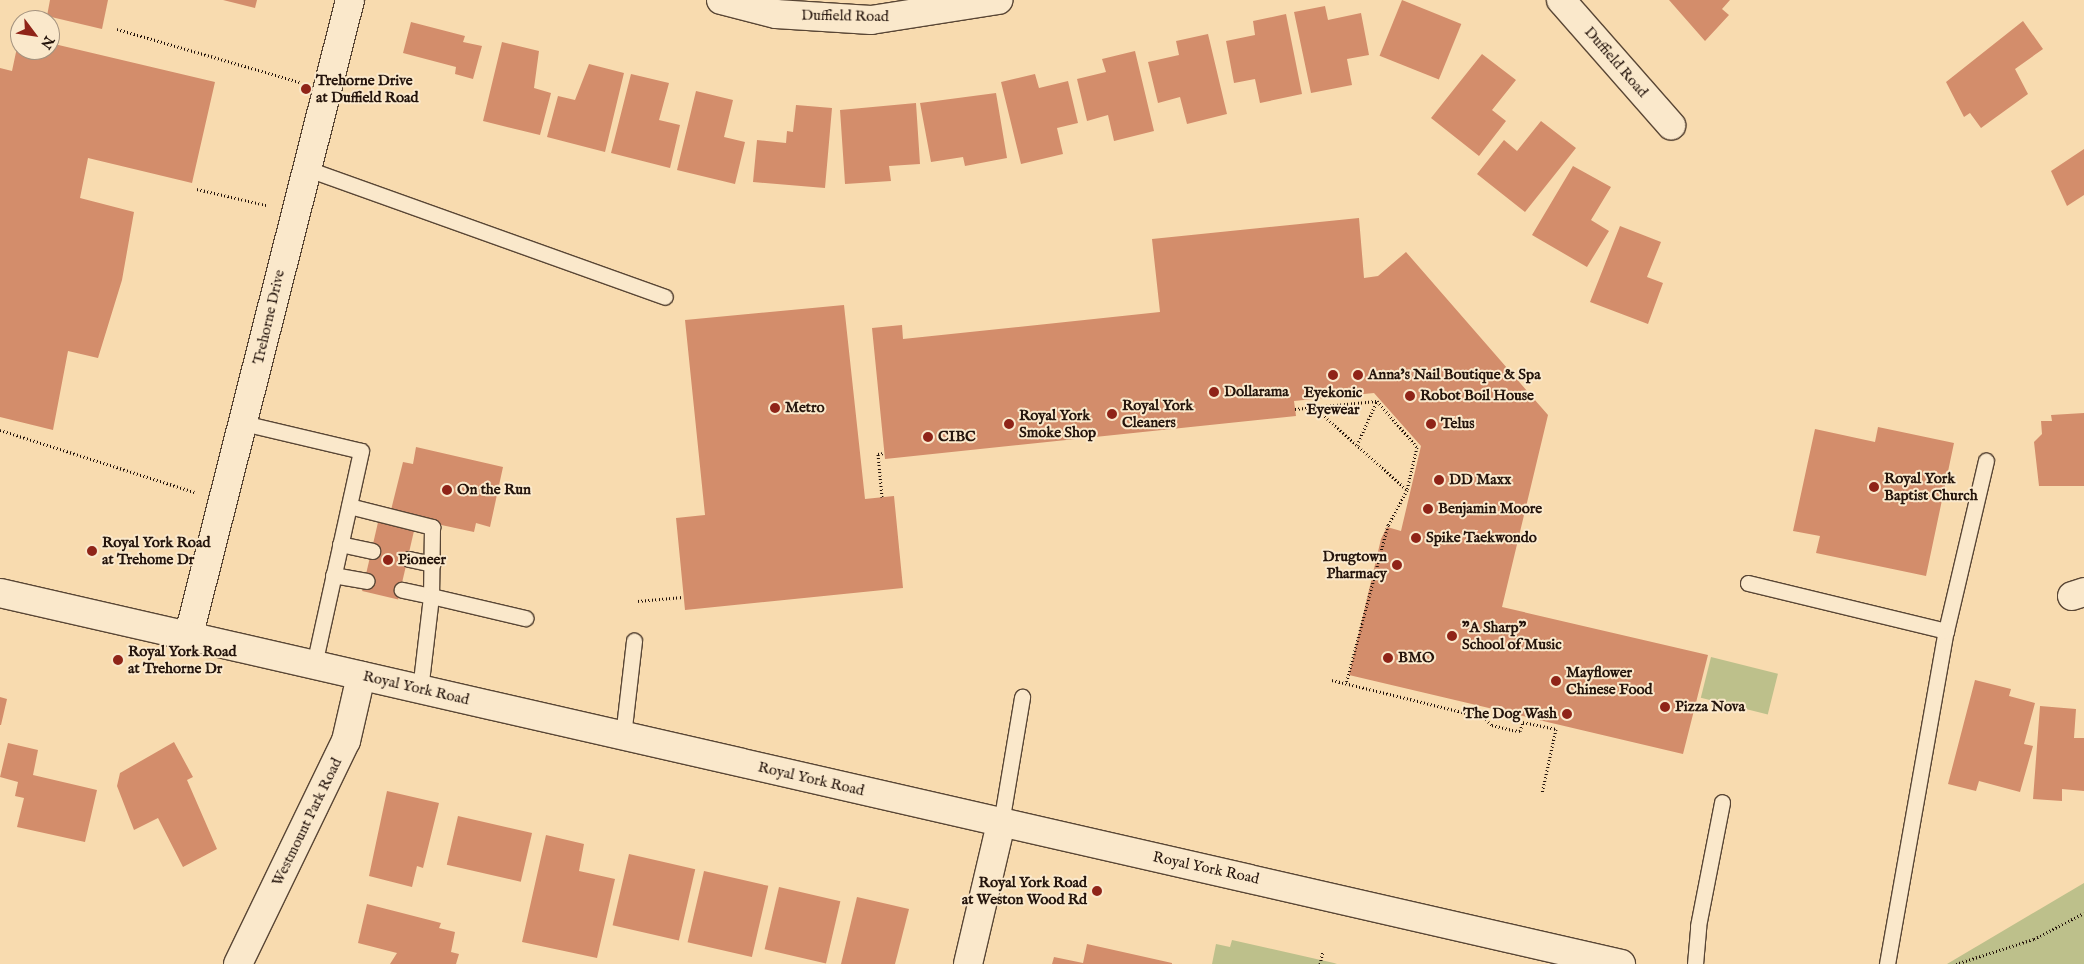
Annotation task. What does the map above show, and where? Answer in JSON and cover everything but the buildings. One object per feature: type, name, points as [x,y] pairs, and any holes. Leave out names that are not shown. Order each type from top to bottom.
[{"type":"main road","name":"Trehorne Drive","points":[[189,634],[243,422],[293,212],[350,0]]},
{"type":"main road","name":"Duffield Road","points":[[722,0],[776,14],[871,20],[927,7],[998,0]]},
{"type":"main road","name":"Duffield Road","points":[[1561,0],[1671,125]]},
{"type":"main road","name":"Royal York Road","points":[[0,593],[189,634],[420,690],[1622,964]]},
{"type":"main road","name":"Westmount Park Road","points":[[238,964],[346,741],[361,676]]},
{"type":"main road","points":[[968,964],[1001,823]]},
{"type":"lane","points":[[305,168],[665,297]]},
{"type":"lane","points":[[243,422],[361,451],[314,664]]},
{"type":"lane","points":[[1887,964],[1946,631],[1986,461]]},
{"type":"lane","points":[[349,506],[432,527],[432,596],[420,690]]},
{"type":"lane","points":[[340,544],[372,550]]},
{"type":"lane","points":[[409,559],[432,564]]},
{"type":"lane","points":[[333,575],[366,581]]},
{"type":"lane","points":[[1748,583],[1946,631]]},
{"type":"lane","points":[[402,590],[525,618]]},
{"type":"lane","points":[[623,736],[634,641]]},
{"type":"lane","points":[[1001,823],[1022,697]]},
{"type":"lane","points":[[1695,964],[1698,926],[1722,802]]},
{"type":"path","points":[[117,29],[326,90]]},
{"type":"path","points":[[196,189],[293,212]]},
{"type":"path","points":[[1295,408],[1377,401]]},
{"type":"path","points":[[1358,445],[1377,401]]},
{"type":"path","points":[[1346,684],[1388,525],[1407,490],[1417,447],[1377,401]]},
{"type":"path","points":[[1313,406],[1407,490]]},
{"type":"path","points":[[0,430],[223,501]]},
{"type":"path","points":[[882,497],[878,454],[884,453]]},
{"type":"path","points":[[638,601],[683,597]]},
{"type":"path","points":[[1332,680],[1483,717],[1492,725],[1520,731],[1523,722],[1556,729],[1542,793]]},
{"type":"path","points":[[1956,964],[2034,939],[2084,913]]},
{"type":"path","points":[[1320,964],[1324,951]]},
{"type":"green space","points":[[1711,657],[1778,674],[1768,714],[1701,698]]},
{"type":"green space","points":[[2084,883],[2084,964],[1947,964]]},
{"type":"green space","points":[[1232,940],[1337,964],[1212,964],[1216,944],[1230,947]]},
{"type":"place","name":"Trehorne Drive at Duffield Road","points":[[306,89]]},
{"type":"place","name":"Eyekonic Eyewear","points":[[1333,375]]},
{"type":"place","name":"Anna's Nail Boutique & Spa","points":[[1358,375]]},
{"type":"place","name":"Dollarama","points":[[1214,392]]},
{"type":"place","name":"Robot Boil House","points":[[1410,396]]},
{"type":"place","name":"Metro","points":[[775,408]]},
{"type":"place","name":"Royal York Cleaners","points":[[1112,414]]},
{"type":"place","name":"Royal York Smoke Shop","points":[[1009,424]]},
{"type":"place","name":"Telus","points":[[1431,424]]},
{"type":"place","name":"CIBC","points":[[928,437]]},
{"type":"place","name":"DD Maxx","points":[[1439,480]]},
{"type":"place","name":"Royal York Baptist Church","points":[[1874,487]]},
{"type":"place","name":"On the Run","points":[[447,490]]},
{"type":"place","name":"Benjamin Moore","points":[[1428,509]]},
{"type":"place","name":"Spike Taekwondo","points":[[1416,538]]},
{"type":"place","name":"Royal York Road at Trehome Dr","points":[[92,551]]},
{"type":"place","name":"Pioneer","points":[[388,560]]},
{"type":"place","name":"Drugtown Pharmacy","points":[[1397,565]]},
{"type":"place","name":"\"A Sharp\" School of Music","points":[[1452,636]]},
{"type":"place","name":"BMO","points":[[1388,658]]},
{"type":"place","name":"Royal York Road at Trehorne Dr","points":[[118,660]]},
{"type":"place","name":"Mayflower Chinese Food","points":[[1556,681]]},
{"type":"place","name":"Pizza Nova","points":[[1665,707]]},
{"type":"place","name":"The Dog Wash","points":[[1567,714]]},
{"type":"place","name":"Royal York Road at Weston Wood Rd","points":[[1097,891]]}]
